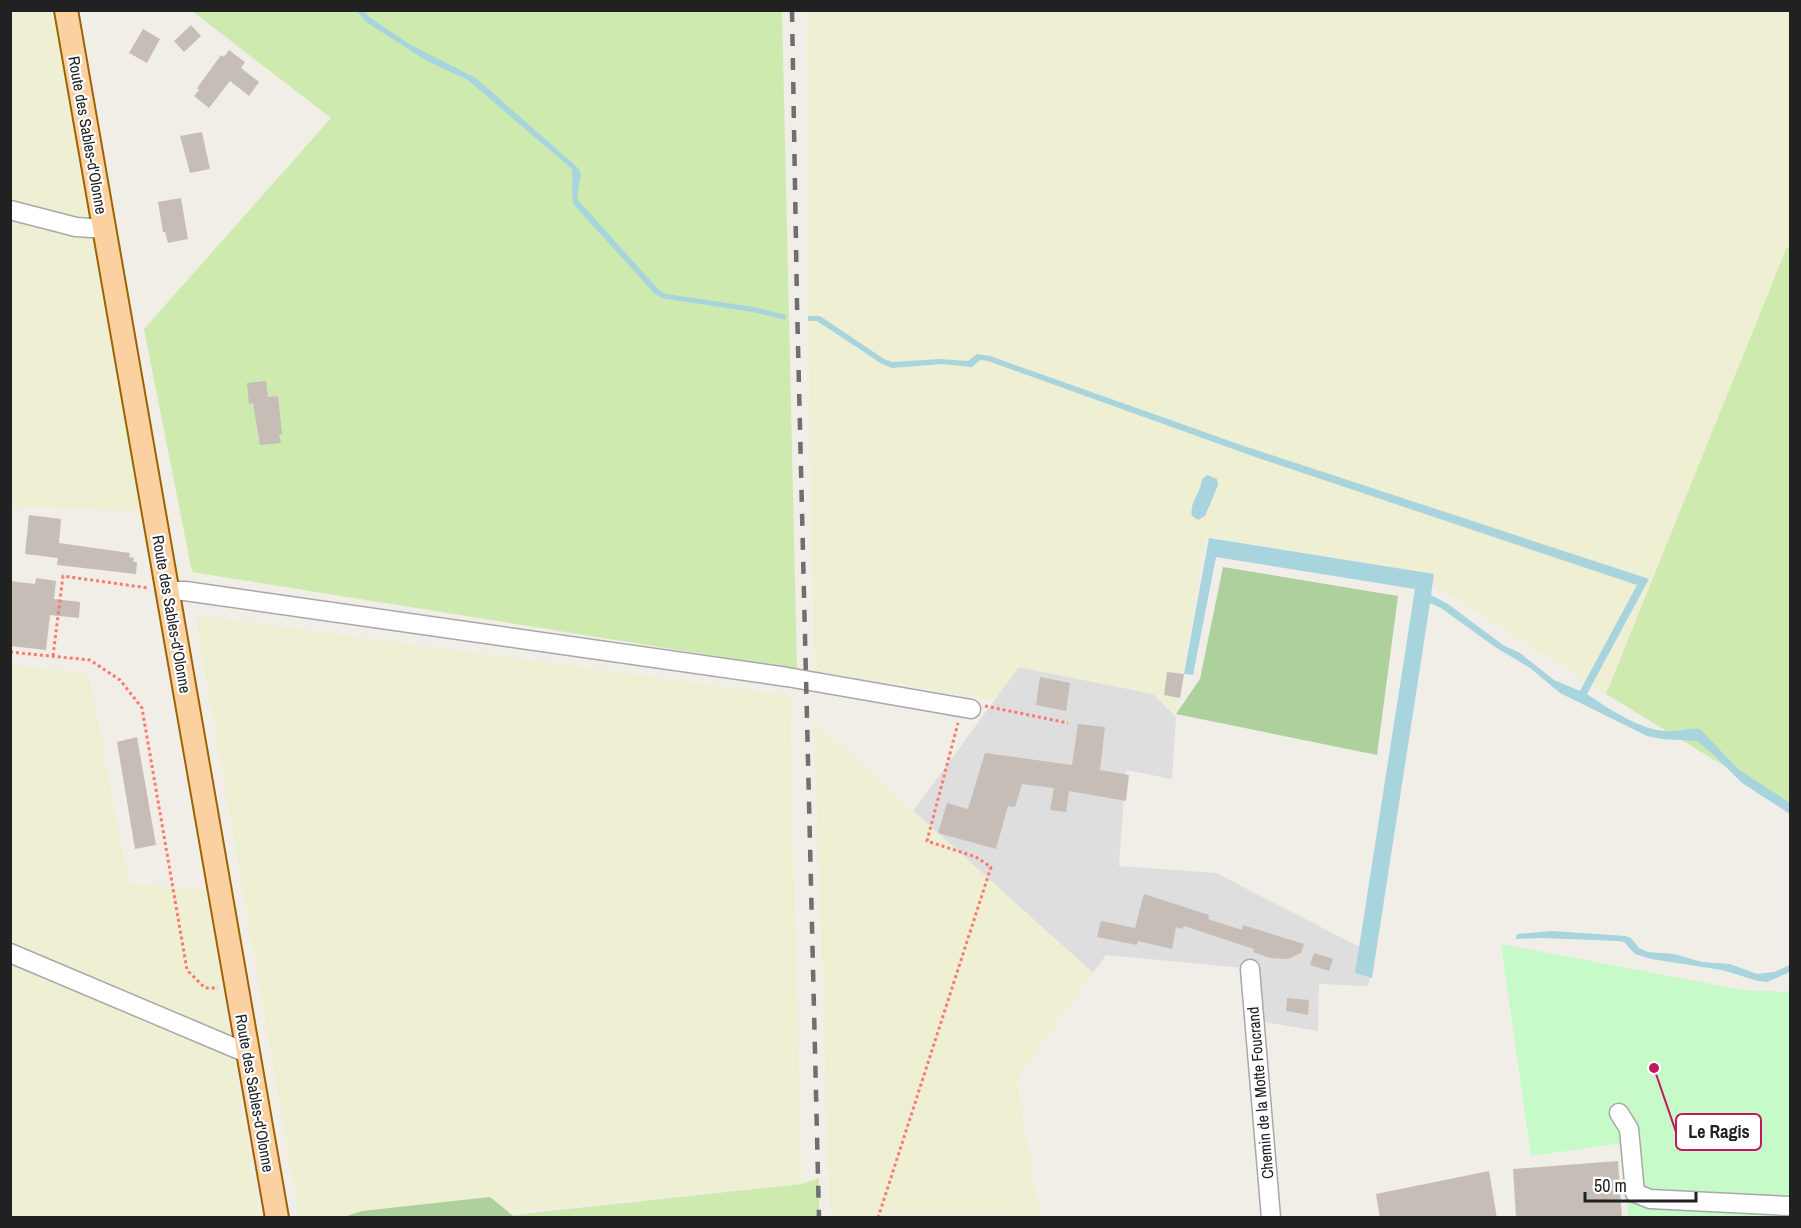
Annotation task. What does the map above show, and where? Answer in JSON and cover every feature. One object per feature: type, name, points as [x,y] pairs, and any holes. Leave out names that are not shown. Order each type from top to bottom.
[{"type":"main road","name":"Route des Sables-d'Olonne","points":[[66,10],[277,1218]]},
{"type":"street","points":[[10,210],[76,227],[105,229]]},
{"type":"street","points":[[168,591],[185,591],[787,677],[971,709]]},
{"type":"street","points":[[10,953],[249,1054]]},
{"type":"street","name":"Chemin de la Motte Foucrand","points":[[1250,969],[1271,1218]]},
{"type":"street","points":[[1619,1113],[1629,1129],[1635,1193],[1650,1199],[1672,1201],[1791,1206]]},
{"type":"path","points":[[52,657],[63,576],[168,591]]},
{"type":"path","points":[[10,652],[90,660],[120,680],[142,708],[187,970],[205,988],[237,989]]},
{"type":"path","points":[[878,1218],[992,867],[976,857],[927,841],[961,714],[977,705],[1068,723]]},
{"type":"shaded area","points":[[1019,667],[1153,694],[1176,717],[1172,779],[1126,770],[1119,866],[1216,873],[1375,955],[1368,986],[1319,984],[1318,1031],[1246,1019],[1243,968],[1106,955],[1093,973],[913,811]]},
{"type":"green space","points":[[11,11],[53,11],[142,511],[11,506]]},
{"type":"green space","points":[[192,11],[782,11],[797,669],[192,572],[144,329],[331,118]]},
{"type":"green space","points":[[806,11],[1790,11],[1790,248],[1787,247],[1606,694],[1411,570],[1205,536],[1176,714],[1153,694],[1019,667],[994,700],[814,671]]},
{"type":"green space","points":[[1787,247],[1790,248],[1790,806],[1606,694]]},
{"type":"green space","points":[[1223,567],[1398,596],[1377,755],[1176,714],[1200,679]]},
{"type":"green space","points":[[195,615],[790,696],[802,1184],[456,1217],[299,1217]]},
{"type":"green space","points":[[11,665],[89,674],[129,884],[206,890],[260,1217],[11,1218]]},
{"type":"green space","points":[[814,721],[1093,973],[1017,1080],[1040,1215],[887,1214],[887,1217],[830,1217]]},
{"type":"green space","points":[[1501,944],[1743,990],[1790,992],[1790,1217],[1628,1217],[1623,1143],[1531,1156]]},
{"type":"green space","points":[[819,1178],[819,1217],[512,1217],[512,1215],[802,1184]]},
{"type":"green space","points":[[490,1197],[512,1217],[344,1217],[362,1211]]},
{"type":"water","points":[[357,11],[364,11],[369,17],[411,45],[476,78],[577,167],[581,173],[577,199],[659,290],[666,294],[754,307],[786,315],[785,320],[753,312],[661,298],[654,293],[574,205],[572,169],[468,80],[427,61],[366,22]]},
{"type":"water","points":[[808,316],[820,316],[892,362],[940,359],[968,361],[977,354],[990,356],[1241,445],[1649,579],[1587,694],[1615,712],[1647,727],[1671,731],[1700,729],[1738,769],[1790,803],[1790,814],[1742,783],[1697,741],[1647,736],[1560,693],[1530,668],[1495,647],[1441,608],[1430,603],[1372,978],[1355,973],[1415,589],[1216,557],[1193,675],[1184,674],[1209,538],[1434,574],[1431,595],[1448,604],[1503,645],[1520,653],[1554,680],[1580,691],[1637,585],[1258,458],[988,361],[980,360],[972,367],[942,364],[892,368],[882,364],[817,321],[808,321]]},
{"type":"water","points":[[1207,475],[1217,479],[1218,485],[1205,516],[1198,520],[1192,516],[1192,506],[1202,479]]},
{"type":"water","points":[[1552,931],[1626,936],[1631,938],[1639,948],[1648,952],[1674,954],[1702,962],[1730,964],[1757,974],[1774,972],[1790,965],[1790,972],[1767,982],[1758,981],[1722,970],[1651,959],[1635,954],[1624,942],[1516,939],[1517,934]]},
{"type":"building","points":[[191,25],[201,36],[184,52],[174,41]]},
{"type":"building","points":[[143,29],[160,39],[147,63],[129,53]]},
{"type":"building","points":[[229,50],[245,62],[241,68],[259,82],[249,96],[230,81],[209,108],[194,96],[199,90],[197,88],[221,55],[224,57]]},
{"type":"building","points":[[202,132],[210,169],[190,173],[180,136]]},
{"type":"building","points":[[181,198],[188,239],[168,243],[165,232],[163,232],[158,202]]},
{"type":"building","points":[[266,381],[268,397],[278,396],[282,434],[279,435],[281,443],[260,445],[253,403],[249,404],[247,383]]},
{"type":"building","points":[[29,515],[61,519],[59,543],[130,553],[129,557],[134,558],[133,562],[137,562],[136,574],[57,565],[58,558],[25,554]]},
{"type":"building","points":[[36,578],[56,581],[54,599],[80,602],[79,618],[50,615],[46,650],[10,646],[10,581],[35,584]]},
{"type":"building","points":[[1167,672],[1184,674],[1180,698],[1164,695]]},
{"type":"building","points":[[1040,677],[1070,683],[1066,711],[1036,705]]},
{"type":"building","points":[[1078,724],[1105,727],[1100,770],[1129,775],[1126,801],[1069,791],[1066,812],[1050,810],[1054,788],[1022,784],[1015,807],[1008,806],[996,849],[938,833],[947,803],[968,809],[985,753],[1072,765]]},
{"type":"building","points":[[137,737],[156,845],[135,849],[117,742]]},
{"type":"building","points":[[1144,894],[1209,915],[1208,919],[1242,930],[1243,925],[1304,944],[1301,953],[1288,959],[1270,958],[1253,952],[1254,949],[1184,926],[1182,929],[1176,927],[1172,949],[1138,941],[1137,945],[1097,937],[1101,921],[1135,928]]},
{"type":"building","points":[[1314,953],[1333,959],[1329,971],[1310,965]]},
{"type":"building","points":[[1287,998],[1309,1000],[1308,1015],[1286,1011]]},
{"type":"building","points":[[1618,1161],[1622,1218],[1516,1218],[1513,1169]]},
{"type":"building","points":[[1489,1171],[1497,1218],[1380,1218],[1376,1194]]},
{"type":"railway","points":[[792,10],[819,1218]]},
{"type":"place","name":"Le Ragis","points":[[1654,1068]]}]
